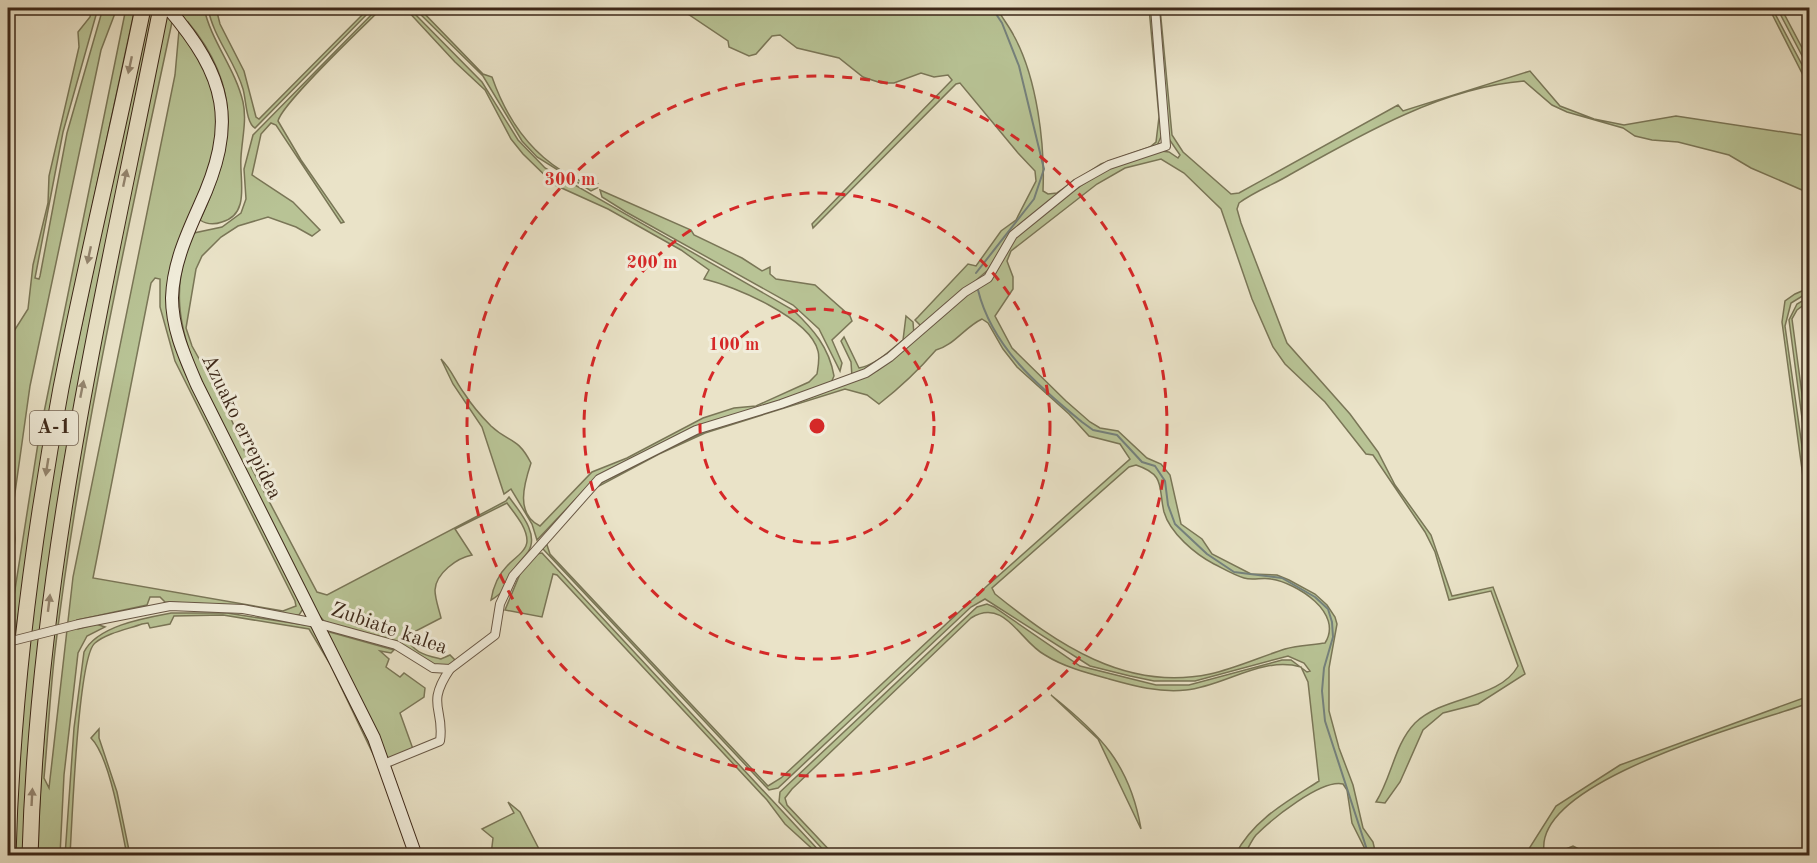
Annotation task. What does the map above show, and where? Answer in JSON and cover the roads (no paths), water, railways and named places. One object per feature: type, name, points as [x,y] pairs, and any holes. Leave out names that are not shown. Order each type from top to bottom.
[{"type":"highway","name":"A-1","points":[[8,855],[21,656],[34,548],[61,388],[143,8]]},
{"type":"highway","name":"A-1","points":[[30,855],[40,680],[61,517],[92,338],[161,8]]},
{"type":"highway","points":[[8,705],[12,678],[21,656]]},
{"type":"street","name":"Azuako errepidea","points":[[168,8],[201,51],[216,82],[222,123],[218,162],[177,264],[172,297],[176,331],[197,385],[384,764],[416,855]]},
{"type":"street","name":"Zubiate kalea","points":[[8,642],[79,624],[170,606],[200,606],[243,609],[316,623],[396,645],[433,668],[450,669],[495,635],[500,604],[513,576],[599,479],[696,430],[781,404],[866,373],[890,357],[965,292],[987,278],[1013,235],[1077,183],[1109,165],[1166,146],[1155,8]]},
{"type":"street","points":[[384,764],[440,741],[442,732],[436,709],[438,686],[450,669]]},
{"type":"waterway","points":[[976,273],[1034,199],[1044,169],[1019,66],[1002,23],[992,8]]},
{"type":"waterway","points":[[978,290],[994,330],[1006,348],[1034,380],[1093,430],[1117,435],[1142,462],[1155,466],[1165,481],[1168,505],[1175,524],[1207,554],[1234,572],[1282,578],[1315,597],[1328,609],[1333,637],[1324,668],[1322,691],[1325,721],[1369,856]]},
{"type":"waterway","points":[[1559,856],[1573,851],[1581,856]]}]
